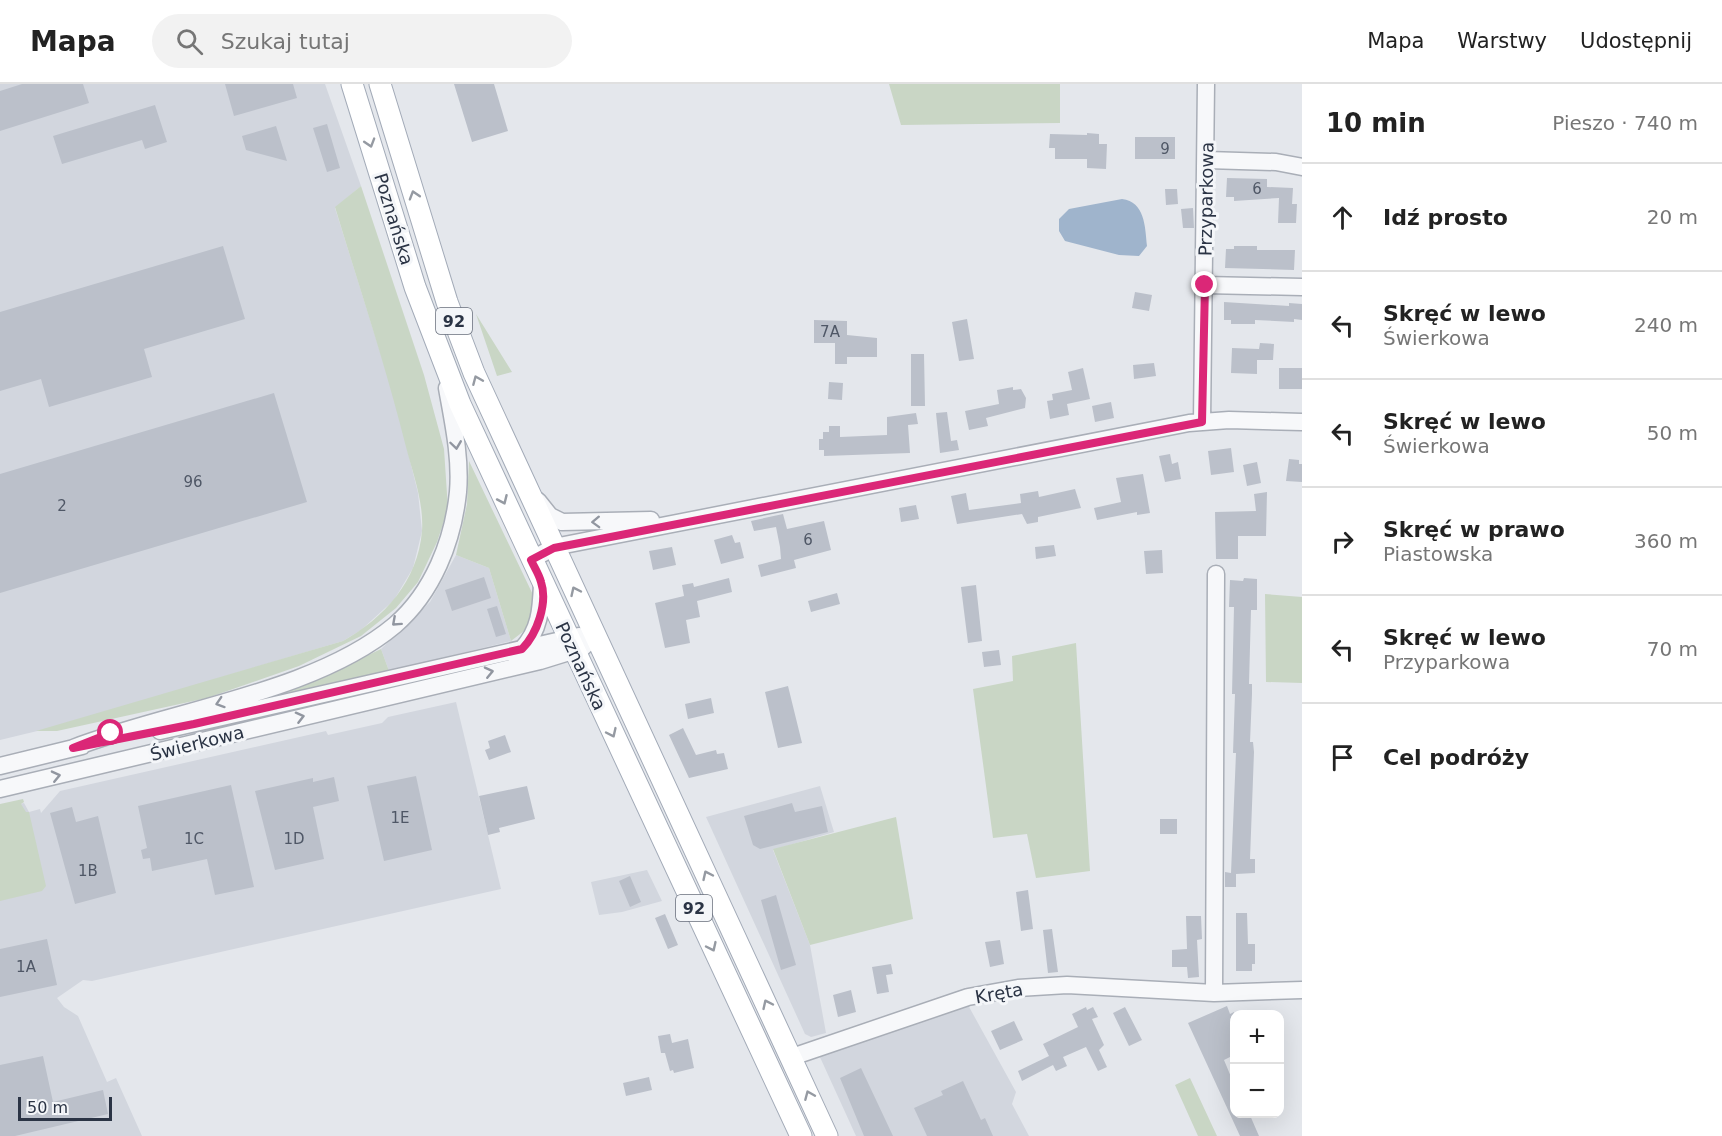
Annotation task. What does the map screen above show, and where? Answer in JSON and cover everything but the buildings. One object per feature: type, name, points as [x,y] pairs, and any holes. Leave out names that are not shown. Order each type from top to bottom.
[{"type":"main road","name":"Poznańska","points":[[352,84],[415,287],[444,367],[542,584],[801,1136]]},
{"type":"main road","name":"Poznańska","points":[[380,84],[447,302],[474,373],[827,1136]]},
{"type":"street","name":"Przyparkowa","points":[[1202,422],[1207,160],[1206,84]]},
{"type":"street","points":[[1207,160],[1276,162],[1302,167]]},
{"type":"street","points":[[1205,285],[1302,287]]},
{"type":"street","points":[[73,748],[111,733],[190,713],[306,674],[375,639],[411,608],[438,566],[449,541],[457,499],[458,466],[444,367]]},
{"type":"street","points":[[531,560],[554,548],[1202,422],[1302,422]]},
{"type":"street","points":[[525,485],[550,516],[562,522],[717,516]]},
{"type":"street","points":[[1214,993],[1216,574]]},
{"type":"street","points":[[522,649],[533,637],[538,622],[542,584]]},
{"type":"street","name":"Świerkowa","points":[[0,766],[522,649],[588,645],[595,636]]},
{"type":"street","name":"Świerkowa","points":[[0,789],[571,645]]},
{"type":"street","name":"Kręta","points":[[792,1057],[968,998],[1018,988],[1067,985],[1214,993],[1302,990]]},
{"type":"shaded area","points":[[0,84],[325,84],[361,186],[335,208],[394,396],[418,493],[422,531],[413,568],[394,600],[361,630],[343,641],[58,726],[0,740]]},
{"type":"shaded area","points":[[456,555],[489,568],[511,641],[389,671],[381,649],[430,602]]},
{"type":"shaded area","points":[[456,702],[501,889],[92,981],[83,980],[57,998],[64,1007],[78,1016],[107,1082],[116,1078],[142,1136],[0,1136],[0,809],[24,803],[29,812],[40,809],[41,813],[60,791],[326,731],[328,735],[382,723],[388,717]]},
{"type":"shaded area","points":[[820,786],[834,832],[773,850],[810,945],[826,1033],[811,1037],[805,1034],[706,817]]},
{"type":"shaded area","points":[[647,870],[662,901],[622,912],[599,915],[591,882]]},
{"type":"shaded area","points":[[968,1005],[1016,1092],[1012,1104],[1029,1136],[856,1136],[819,1055]]},
{"type":"green space","points":[[889,84],[1060,84],[1060,123],[901,125]]},
{"type":"green space","points":[[361,186],[424,375],[444,449],[448,509],[437,542],[418,582],[396,608],[361,636],[299,666],[207,698],[57,731],[36,731],[343,641],[358,632],[385,609],[406,582],[419,549],[422,531],[420,499],[390,387],[335,207]]},
{"type":"green space","points":[[476,314],[512,372],[497,376]]},
{"type":"green space","points":[[469,461],[535,599],[533,624],[511,641],[489,568],[456,555],[467,504]]},
{"type":"green space","points":[[1265,594],[1302,597],[1302,683],[1266,682]]},
{"type":"green space","points":[[1076,643],[1090,871],[1036,878],[1027,834],[993,838],[973,689],[1013,681],[1012,656]]},
{"type":"green space","points":[[381,649],[389,671],[222,711],[335,671]]},
{"type":"green space","points":[[23,799],[24,802],[21,804],[26,812],[29,812],[46,886],[42,891],[0,901],[0,804]]},
{"type":"green space","points":[[896,817],[913,919],[810,945],[773,849]]},
{"type":"green space","points":[[1190,1078],[1217,1136],[1198,1136],[1175,1085]]},
{"type":"water","points":[[1122,199],[1135,205],[1142,216],[1147,246],[1139,256],[1119,255],[1065,241],[1059,231],[1059,219],[1069,209]]},
{"type":"route","points":[[111,733],[73,748],[194,724],[522,649],[533,637],[541,603],[542,584],[531,560],[554,548],[1202,422],[1205,285]]}]
